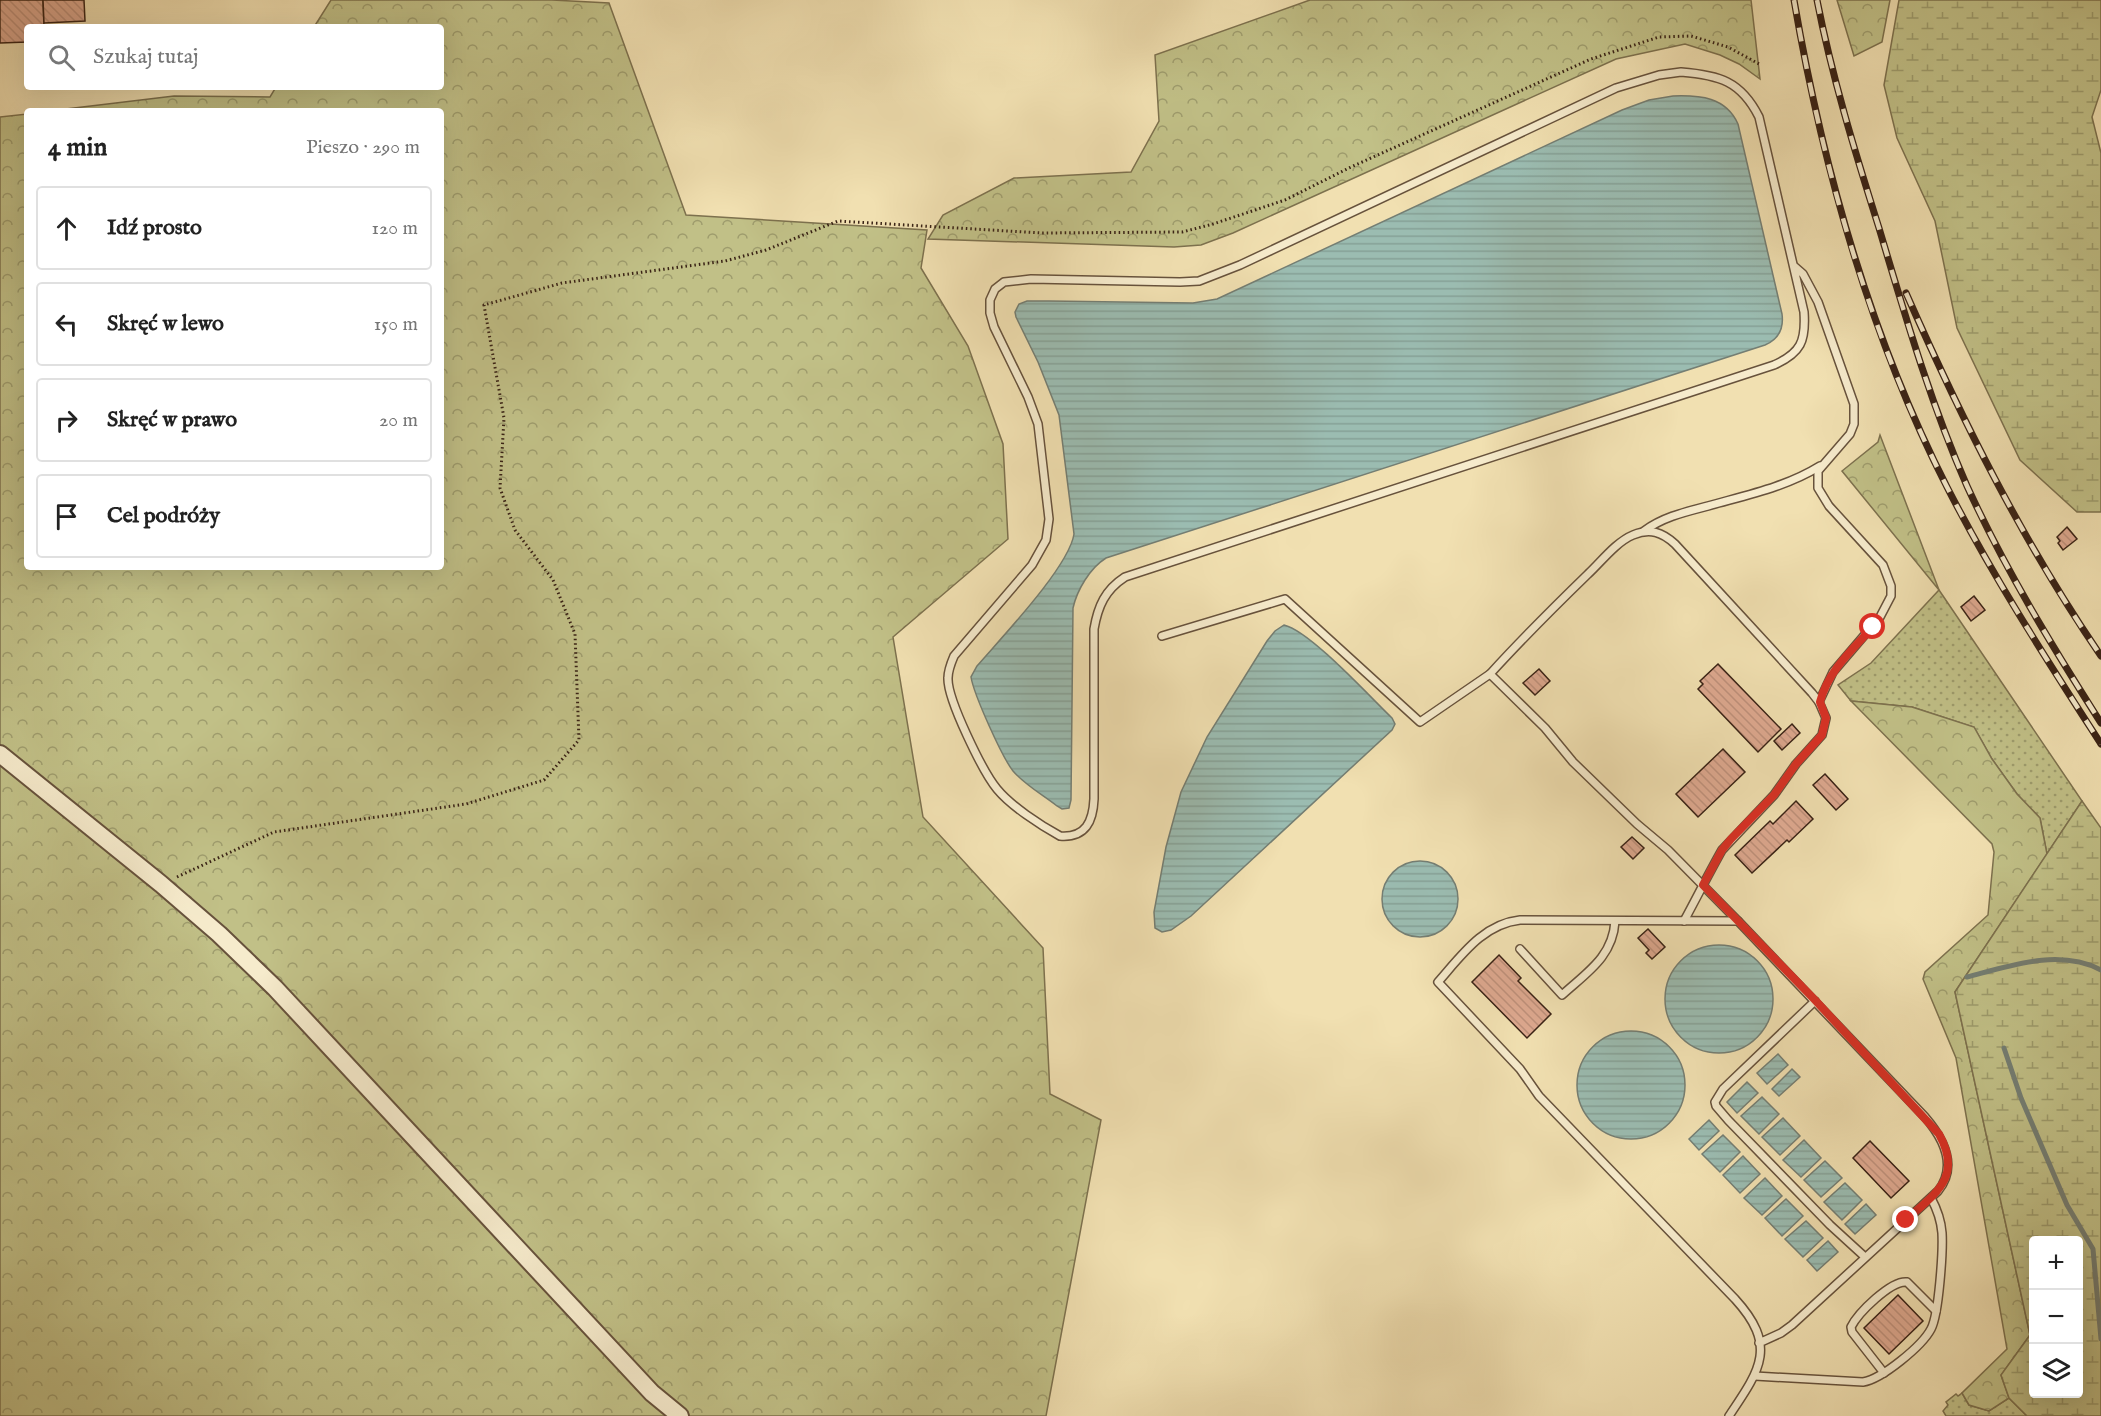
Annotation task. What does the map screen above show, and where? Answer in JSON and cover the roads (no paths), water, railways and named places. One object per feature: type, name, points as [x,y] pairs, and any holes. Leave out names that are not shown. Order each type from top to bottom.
[{"type":"street","points":[[0,754],[161,884],[219,934],[275,988],[652,1393],[680,1416]]},
{"type":"lane","points":[[1794,266],[1805,325],[1800,347],[1785,361],[1136,572],[1119,580],[1106,593],[1100,604],[1094,629],[1094,799],[1090,823],[1081,832],[1071,837],[1060,836],[1005,797],[989,778],[953,703],[948,679],[949,668],[963,644],[1032,565],[1046,540],[1049,519],[1038,424],[1028,397],[994,327],[990,313],[990,300],[995,288],[1004,282],[1031,279],[1199,281],[1240,265],[1616,88],[1659,75],[1682,72],[1723,79],[1739,89],[1751,101],[1759,117],[1794,266],[1803,274],[1818,302],[1854,404],[1854,424],[1850,434],[1818,471],[1818,488],[1822,497],[1876,556],[1888,575],[1891,596],[1880,617],[1833,672],[1820,702]]},
{"type":"lane","points":[[1162,636],[1285,598],[1420,722],[1490,674],[1607,556],[1630,536],[1676,514],[1778,487],[1823,464]]},
{"type":"lane","points":[[1644,531],[1656,531],[1675,544],[1820,702],[1826,718],[1822,735],[1796,764],[1774,795],[1722,850],[1684,921]]},
{"type":"lane","points":[[1490,674],[1545,728],[1573,762],[1703,885],[1815,1000],[1939,1134],[1946,1151],[1948,1173],[1944,1184],[1931,1198],[1781,1333],[1760,1343]]},
{"type":"lane","points":[[1729,1416],[1759,1366],[1760,1343],[1752,1320],[1539,1096],[1520,1069],[1438,982],[1474,943],[1499,924],[1520,920],[1738,921]]},
{"type":"lane","points":[[1520,949],[1562,995],[1609,948],[1613,940],[1615,921]]},
{"type":"lane","points":[[1815,1000],[1719,1093],[1715,1102],[1736,1129],[1830,1225],[1865,1257]]},
{"type":"lane","points":[[1755,1376],[1863,1382],[1874,1380],[1930,1331],[1936,1311],[1942,1233],[1938,1213],[1931,1198]]},
{"type":"lane","points":[[1884,1373],[1852,1332],[1851,1327],[1856,1318],[1889,1287],[1901,1281],[1907,1282],[1936,1311]]},
{"type":"water","points":[[1673,96],[1702,97],[1719,103],[1727,108],[1738,124],[1782,314],[1781,329],[1777,337],[1765,345],[1106,558],[1085,580],[1073,608],[1071,800],[1069,808],[1062,809],[1057,806],[1018,776],[1008,764],[996,740],[971,677],[977,666],[1017,621],[1060,565],[1074,534],[1059,415],[1038,362],[1016,317],[1015,312],[1019,304],[1027,301],[1193,303],[1217,299],[1622,110],[1649,100]]},
{"type":"water","points":[[1284,625],[1309,639],[1324,652],[1392,718],[1395,724],[1392,730],[1191,916],[1171,930],[1162,932],[1155,928],[1154,912],[1166,847],[1181,792],[1207,737],[1267,641]]},
{"type":"water","points":[[1413,861],[1427,861],[1441,867],[1452,878],[1458,892],[1455,914],[1447,926],[1427,937],[1413,937],[1399,931],[1388,920],[1382,906],[1382,892],[1388,878],[1399,867]]},
{"type":"water","points":[[1719,945],[1740,949],[1757,961],[1769,978],[1773,999],[1769,1020],[1757,1037],[1740,1049],[1719,1053],[1698,1049],[1681,1037],[1669,1020],[1665,999],[1669,978],[1681,961],[1698,949]]},
{"type":"water","points":[[1631,1031],[1652,1035],[1669,1047],[1681,1064],[1685,1085],[1681,1106],[1669,1123],[1652,1135],[1631,1139],[1610,1135],[1593,1123],[1581,1106],[1577,1085],[1581,1064],[1593,1047],[1610,1035]]},
{"type":"water","points":[[1778,1054],[1788,1065],[1767,1084],[1757,1073]]},
{"type":"water","points":[[1792,1069],[1800,1077],[1779,1096],[1772,1089]]},
{"type":"water","points":[[1747,1082],[1758,1093],[1737,1113],[1727,1102]]},
{"type":"water","points":[[1762,1097],[1779,1114],[1759,1134],[1741,1116]]},
{"type":"water","points":[[1783,1118],[1800,1136],[1780,1155],[1762,1137]]},
{"type":"water","points":[[1709,1120],[1719,1131],[1699,1150],[1689,1139]]},
{"type":"water","points":[[1723,1135],[1740,1152],[1720,1172],[1702,1154]]},
{"type":"water","points":[[1804,1140],[1821,1158],[1801,1177],[1783,1160]]},
{"type":"water","points":[[1743,1156],[1760,1174],[1740,1193],[1723,1175]]},
{"type":"water","points":[[1825,1161],[1842,1178],[1821,1197],[1804,1180]]},
{"type":"water","points":[[1765,1178],[1782,1196],[1762,1215],[1744,1198]]},
{"type":"water","points":[[1845,1183],[1862,1200],[1842,1220],[1824,1202]]},
{"type":"water","points":[[1786,1199],[1803,1216],[1782,1236],[1765,1218]]},
{"type":"water","points":[[1866,1204],[1876,1215],[1855,1234],[1845,1224]]},
{"type":"water","points":[[1806,1221],[1823,1238],[1803,1257],[1785,1239]]},
{"type":"water","points":[[1828,1241],[1838,1252],[1817,1271],[1807,1260]]},
{"type":"waterway","points":[[1967,977],[2017,964],[2051,960],[2068,960],[2101,970]]},
{"type":"waterway","points":[[2004,1048],[2021,1098],[2067,1205],[2093,1249],[2101,1339]]},
{"type":"railway","points":[[1794,0],[1819,126],[1835,188],[1852,250],[1894,370],[1947,487],[1983,553],[2021,618],[2101,744]]},
{"type":"railway","points":[[1817,0],[1837,86],[1861,171],[1941,422],[1967,486],[2013,577],[2101,723]]},
{"type":"railway","points":[[1906,293],[1995,479],[2045,569],[2101,656]]}]
